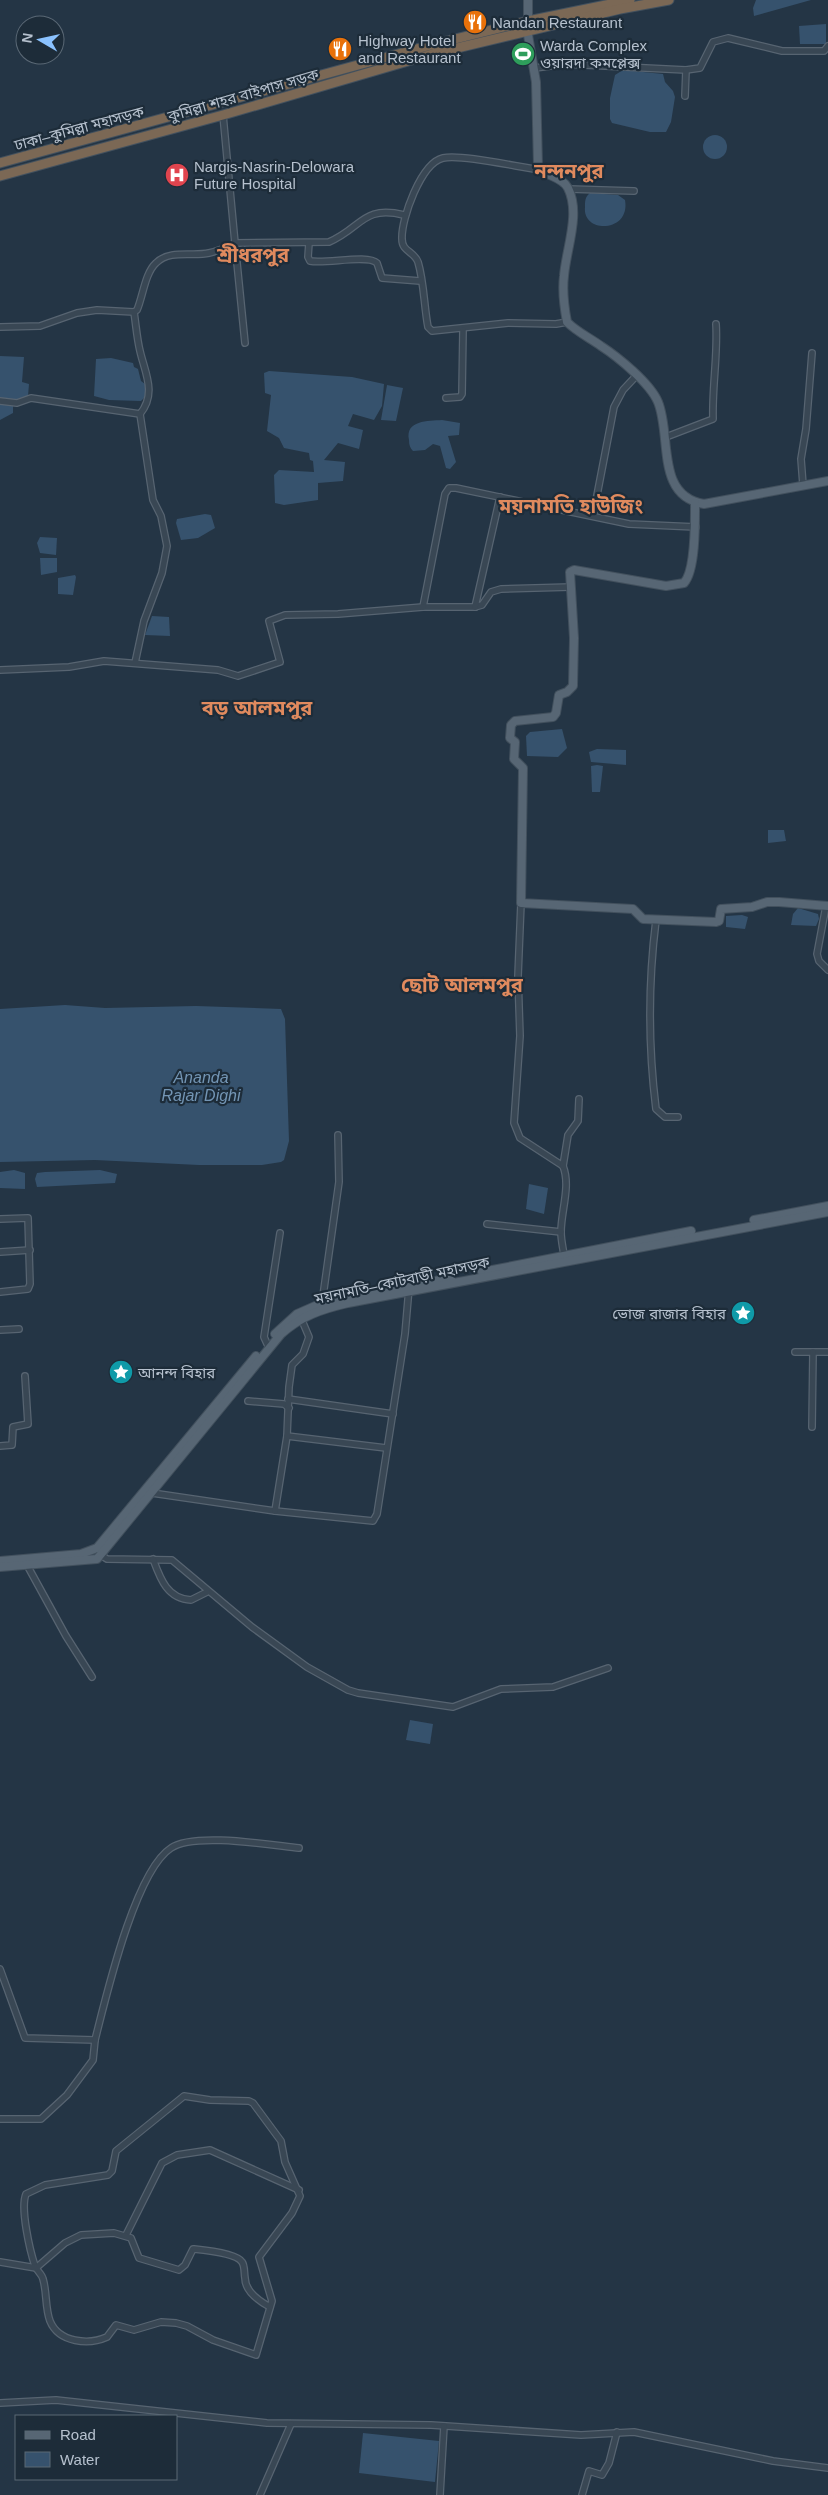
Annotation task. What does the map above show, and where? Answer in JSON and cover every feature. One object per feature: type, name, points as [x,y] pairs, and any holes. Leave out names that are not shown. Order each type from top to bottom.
[{"type":"highway","points":[[599,0],[427,41],[421,44],[421,53],[426,60],[617,14],[619,4],[630,0]]},
{"type":"highway","name":"কুমিল্লা শহর বাইপাস সড়ক","points":[[0,176],[224,115],[421,53],[619,4],[669,0]]},
{"type":"highway","name":"ঢাকা–কুমিল্লা মহাসড়ক","points":[[0,163],[421,53]]},
{"type":"main road","points":[[528,0],[528,16]]},
{"type":"main road","points":[[528,35],[535,68],[538,115],[537,158],[541,170],[562,181],[569,189],[572,231],[563,296],[567,322],[603,347],[637,375],[658,400],[665,426],[669,474],[672,482],[686,498],[704,504],[828,481]]},
{"type":"main road","points":[[695,502],[696,527],[693,554],[684,583],[666,586],[574,570],[570,572],[574,638],[573,686],[567,692],[559,695],[556,713],[553,717],[515,721],[511,725],[510,738],[515,742],[514,759],[523,768],[521,903],[633,908],[640,918],[718,922],[721,909],[752,907],[767,902],[827,906]]},
{"type":"main road","name":"ময়নামতি–কোটবাড়ী মহাসড়ক","points":[[268,1346],[301,1318],[326,1308],[564,1256],[828,1206]]},
{"type":"main road","name":"ময়নামতি–কোটবাড়ী মহাসড়ক","points":[[99,1552],[289,1320],[322,1303],[409,1289],[828,1212]]},
{"type":"main road","points":[[0,1561],[99,1552]]},
{"type":"main road","points":[[0,1567],[90,1561],[99,1552]]},
{"type":"street","points":[[535,68],[565,64],[686,70],[700,68],[713,42],[728,38],[782,50],[803,52],[824,51],[828,46]]},
{"type":"street","points":[[685,96],[686,70]]},
{"type":"street","points":[[224,115],[245,343]]},
{"type":"street","points":[[541,170],[455,157],[441,158],[430,165],[422,174],[411,205],[404,215],[403,249],[417,261],[428,326],[432,332],[463,330],[508,323],[556,324],[567,322]]},
{"type":"street","points":[[569,189],[634,190]]},
{"type":"street","points":[[134,312],[137,310],[150,273],[156,263],[180,254],[194,256],[212,253],[235,244],[329,242],[340,238],[371,214],[379,212],[404,215]]},
{"type":"street","points":[[309,243],[308,257],[310,261],[332,263],[370,259],[377,263],[382,278],[420,281]]},
{"type":"street","points":[[0,327],[40,326],[77,313],[96,310],[134,312]]},
{"type":"street","points":[[134,312],[140,352],[149,382],[147,406],[140,414],[153,500],[161,516],[167,546],[162,573],[144,621],[135,663]]},
{"type":"street","points":[[666,437],[713,419],[714,364],[718,342],[716,324]]},
{"type":"street","points":[[446,398],[460,397],[462,394],[463,330]]},
{"type":"street","points":[[803,486],[801,459],[806,428],[812,353]]},
{"type":"street","points":[[593,516],[614,407],[623,390],[637,375]]},
{"type":"street","points":[[0,401],[17,403],[31,398],[140,414]]},
{"type":"street","points":[[423,607],[445,494],[449,488],[638,525],[696,527]]},
{"type":"street","points":[[476,607],[500,497]]},
{"type":"street","points":[[0,670],[68,667],[104,660],[218,670],[235,676],[244,675],[280,662],[269,620],[285,615],[338,614],[423,607],[476,607],[482,605],[491,592],[501,589],[571,588]]},
{"type":"street","points":[[521,903],[518,976],[520,1045],[514,1123],[520,1138],[563,1166]]},
{"type":"street","points":[[827,906],[818,954],[819,961],[828,970]]},
{"type":"street","points":[[656,920],[650,992],[651,1067],[657,1111],[665,1117],[678,1117]]},
{"type":"street","points":[[564,1256],[561,1232],[565,1204],[565,1172],[563,1166],[565,1142],[578,1121],[579,1099]]},
{"type":"street","points":[[322,1303],[339,1182],[338,1135]]},
{"type":"street","points":[[0,1219],[28,1218],[30,1250],[30,1288],[21,1291],[0,1292]]},
{"type":"street","points":[[487,1224],[561,1232]]},
{"type":"street","points":[[268,1346],[264,1337],[280,1233]]},
{"type":"street","points":[[0,1252],[30,1250]]},
{"type":"street","points":[[150,1491],[274,1511],[373,1521],[377,1514],[386,1448],[393,1414],[409,1289]]},
{"type":"street","points":[[274,1511],[288,1436],[288,1399],[293,1362],[303,1354],[309,1337],[301,1318]]},
{"type":"street","points":[[0,1330],[19,1329]]},
{"type":"street","points":[[795,1352],[828,1352]]},
{"type":"street","points":[[812,1427],[814,1352]]},
{"type":"street","points":[[0,1446],[12,1445],[13,1427],[28,1424],[25,1376]]},
{"type":"street","points":[[288,1399],[393,1414]]},
{"type":"street","points":[[248,1401],[284,1404],[289,1408]]},
{"type":"street","points":[[288,1436],[386,1448]]},
{"type":"street","points":[[99,1552],[107,1559],[172,1560],[208,1592],[307,1667],[348,1690],[358,1693],[453,1707],[501,1689],[553,1687],[608,1668]]},
{"type":"street","points":[[153,1559],[160,1580],[172,1593],[191,1600],[208,1592]]},
{"type":"street","points":[[28,1564],[66,1636],[92,1677]]},
{"type":"street","points":[[0,2119],[41,2119],[67,2095],[93,2060],[95,2040],[129,1919],[152,1872],[171,1847],[192,1841],[214,1841],[299,1848]]},
{"type":"street","points":[[0,1969],[25,2038],[95,2040]]},
{"type":"street","points":[[184,2096],[219,2100],[242,2100],[253,2103],[281,2141],[285,2162],[299,2190],[300,2196],[292,2212],[259,2257],[272,2301],[256,2355],[214,2340],[187,2326],[176,2323],[161,2322],[134,2330],[116,2325],[107,2337],[81,2343],[64,2336],[51,2322],[43,2277],[36,2268],[24,2205],[26,2194],[44,2185],[108,2175],[112,2171],[116,2151],[184,2096]]},
{"type":"street","points":[[126,2235],[162,2163],[177,2155],[210,2150],[299,2190]]},
{"type":"street","points":[[36,2268],[65,2243],[81,2235],[114,2233],[131,2238],[139,2258],[172,2268],[183,2268],[193,2249],[220,2253],[239,2259],[243,2264],[246,2285],[262,2302],[270,2307]]},
{"type":"street","points":[[0,2262],[36,2268]]},
{"type":"street","points":[[0,2403],[56,2400],[267,2423],[444,2426],[581,2435],[634,2432],[773,2461],[828,2468]]},
{"type":"street","points":[[260,2495],[291,2424]]},
{"type":"street","points":[[440,2495],[444,2426]]},
{"type":"street","points":[[582,2495],[589,2471],[602,2474],[609,2463],[617,2432]]},
{"type":"water","points":[[756,0],[811,0],[754,16],[753,8]]},
{"type":"water","points":[[826,24],[826,44],[800,44],[799,26]]},
{"type":"water","points":[[623,70],[663,74],[665,82],[673,91],[675,97],[671,122],[666,132],[650,132],[612,123],[610,119],[610,98],[615,75]]},
{"type":"water","points":[[715,135],[724,138],[727,147],[724,156],[715,159],[706,156],[703,147],[706,138]]},
{"type":"water","points":[[590,193],[618,195],[625,200],[625,211],[621,219],[614,224],[606,226],[591,222],[586,216],[585,207],[587,196]]},
{"type":"water","points":[[0,356],[24,357],[22,382],[29,384],[28,396],[12,401],[0,399]]},
{"type":"water","points":[[111,358],[133,363],[134,367],[138,369],[141,381],[145,384],[145,397],[141,401],[109,400],[94,396],[96,359]]},
{"type":"water","points":[[269,371],[352,377],[384,384],[382,406],[374,420],[353,414],[348,426],[363,430],[359,449],[338,443],[324,460],[345,462],[343,481],[318,483],[318,500],[284,505],[275,503],[274,475],[279,470],[314,472],[313,461],[310,460],[309,453],[284,448],[279,438],[267,431],[271,395],[265,393],[264,373]]},
{"type":"water","points":[[387,385],[403,388],[396,421],[381,420]]},
{"type":"water","points":[[0,404],[13,406],[13,413],[0,420]]},
{"type":"water","points":[[442,420],[460,423],[459,435],[448,436],[456,462],[450,469],[446,468],[440,446],[433,444],[425,450],[413,451],[409,443],[410,429],[414,425],[424,421]]},
{"type":"water","points":[[205,514],[211,515],[215,528],[198,538],[181,540],[176,523],[177,519]]},
{"type":"water","points":[[40,537],[57,538],[56,555],[40,553],[37,543]]},
{"type":"water","points":[[40,558],[57,558],[57,572],[41,575]]},
{"type":"water","points":[[75,575],[73,595],[58,594],[58,578]]},
{"type":"water","points":[[152,616],[169,617],[170,636],[145,635]]},
{"type":"water","points":[[562,729],[567,748],[558,757],[527,756],[526,736],[530,732]]},
{"type":"water","points":[[597,749],[626,750],[626,765],[591,762],[589,752]]},
{"type":"water","points":[[591,766],[603,766],[600,792],[592,792]]},
{"type":"water","points":[[768,830],[784,830],[786,841],[768,843]]},
{"type":"water","points":[[798,908],[818,914],[819,919],[816,926],[791,925],[793,914]]},
{"type":"water","points":[[742,915],[748,917],[745,929],[726,927],[726,916]]},
{"type":"water","name":"Ananda Rajar Dighi","points":[[65,1005],[105,1008],[196,1006],[281,1009],[285,1019],[289,1141],[284,1160],[262,1165],[199,1165],[95,1160],[0,1162],[0,1009]]},
{"type":"water","points":[[14,1170],[25,1173],[25,1189],[0,1188],[0,1172]]},
{"type":"water","points":[[100,1170],[117,1174],[115,1183],[37,1187],[35,1179],[37,1173]]},
{"type":"water","points":[[529,1184],[548,1188],[544,1214],[526,1209]]},
{"type":"water","points":[[410,1720],[433,1724],[430,1744],[406,1740]]},
{"type":"water","points":[[363,2433],[439,2441],[435,2482],[359,2473]]},
{"type":"place","name":"Nandan Restaurant","points":[[475,22]]},
{"type":"place","name":"Highway Hotel and Restaurant","points":[[340,49]]},
{"type":"place","name":"Warda Complex ওয়ারদা কমপ্লেক্স","points":[[523,54]]},
{"type":"place","name":"Nargis-Nasrin-Delowara Future Hospital","points":[[177,175]]},
{"type":"place","name":"ভোজ রাজার বিহার","points":[[743,1313]]},
{"type":"place","name":"আনন্দ বিহার","points":[[121,1372]]},
{"type":"district","name":"নন্দনপুর","points":[[569,171]]},
{"type":"district","name":"শ্রীধরপুর","points":[[253,255]]},
{"type":"district","name":"ময়নামতি হাউজিং","points":[[571,506]]},
{"type":"district","name":"বড় আলমপুর","points":[[257,708]]},
{"type":"district","name":"ছোট আলমপুর","points":[[462,985]]}]
